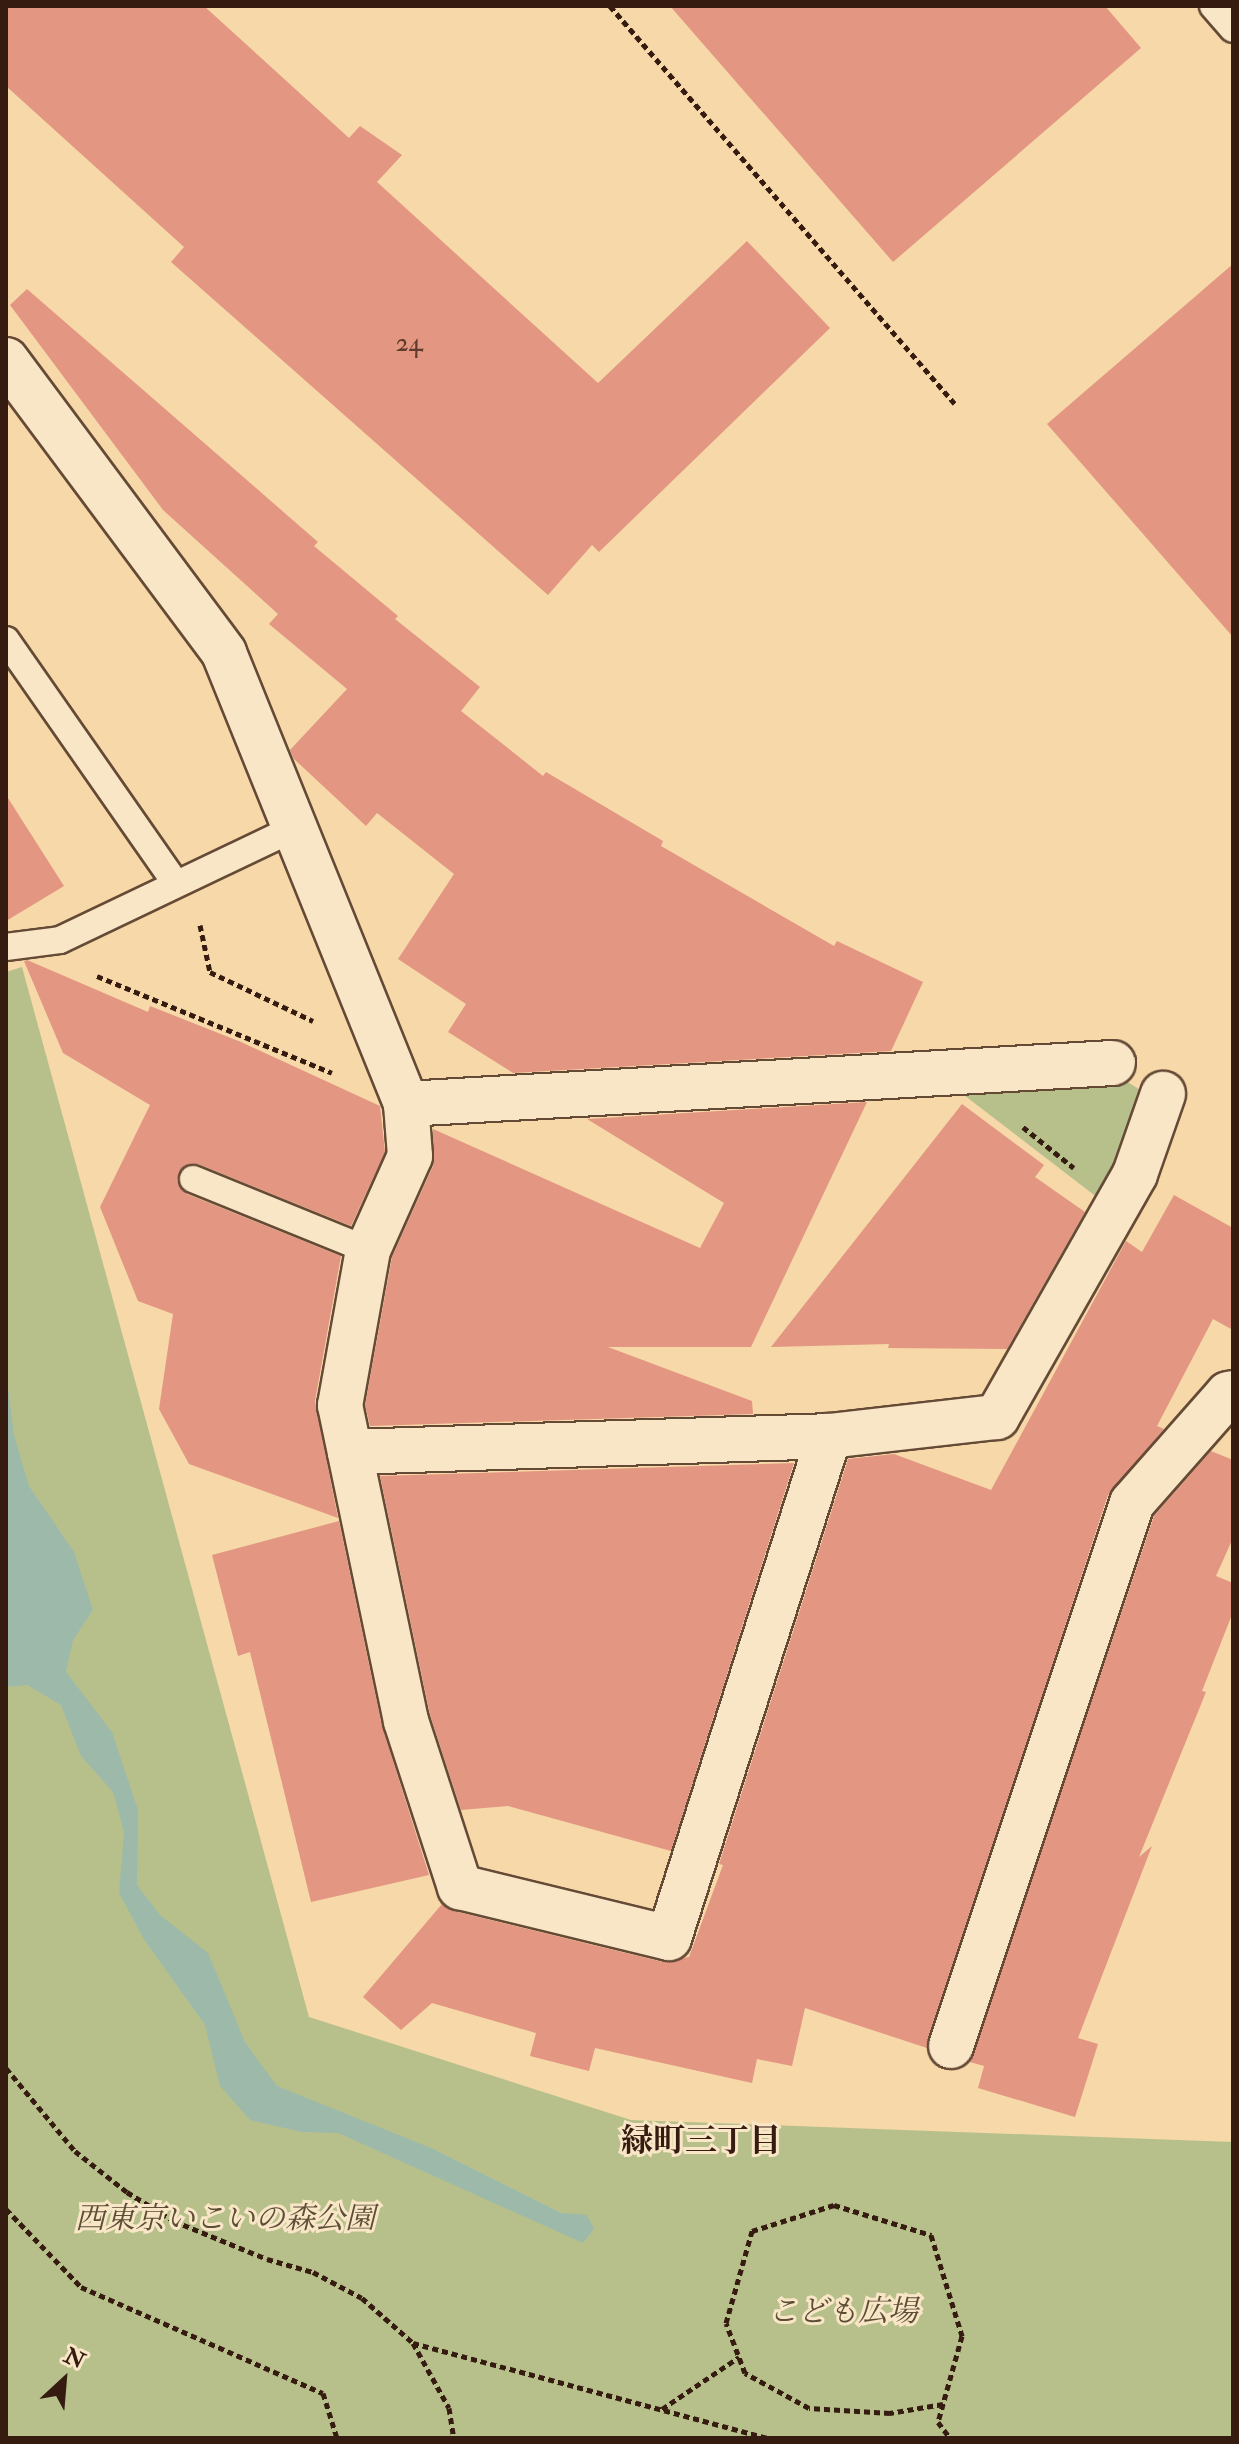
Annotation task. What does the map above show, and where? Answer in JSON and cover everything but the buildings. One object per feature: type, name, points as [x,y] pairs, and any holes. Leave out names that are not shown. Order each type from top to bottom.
[{"type":"street","points":[[6,360],[224,653],[406,1104],[410,1156],[368,1250],[340,1405],[406,1721],[460,1887],[669,1938],[829,1436]]},
{"type":"street","points":[[406,1104],[1113,1063]]},
{"type":"street","points":[[350,1452],[829,1436],[997,1417],[1135,1174],[1163,1094]]},
{"type":"street","points":[[951,2046],[1132,1503],[1228,1394],[1233,1393]]},
{"type":"lane","points":[[1213,6],[1233,29]]},
{"type":"lane","points":[[6,640],[184,881]]},
{"type":"lane","points":[[14,946],[60,940],[295,828]]},
{"type":"lane","points":[[193,1179],[368,1250]]},
{"type":"path","points":[[610,6],[955,404]]},
{"type":"path","points":[[184,881],[210,972],[303,1019],[380,1037]]},
{"type":"path","points":[[14,946],[406,1104]]},
{"type":"path","points":[[955,1072],[1119,1203]]},
{"type":"path","points":[[6,2068],[75,2151],[127,2192],[174,2221],[325,2278],[362,2298],[413,2343],[449,2408],[454,2438]]},
{"type":"path","points":[[943,2404],[890,2413],[809,2408],[745,2373],[726,2323],[752,2231],[834,2205],[931,2235],[962,2336],[938,2422],[950,2438]]},
{"type":"path","points":[[6,2209],[81,2287],[323,2393],[337,2438]]},
{"type":"path","points":[[413,2343],[768,2438]]},
{"type":"path","points":[[662,2409],[739,2357]]},
{"type":"green space","name":"西東京いこいの森公園","points":[[22,967],[309,2017],[631,2120],[1233,2142],[1233,2438],[6,2438],[6,972]]},
{"type":"green space","points":[[1110,1071],[1153,1098],[1107,1205],[947,1082]]},
{"type":"shaded area","points":[[6,1372],[14,1435],[29,1486],[74,1552],[93,1610],[73,1640],[66,1672],[112,1732],[138,1810],[137,1885],[160,1915],[208,1953],[245,2042],[277,2086],[431,2148],[561,2213],[587,2215],[594,2229],[583,2243],[338,2133],[302,2132],[250,2120],[220,2086],[205,2025],[145,1941],[119,1893],[124,1832],[113,1792],[81,1756],[61,1705],[27,1685],[6,1687]]},
{"type":"district","name":"緑町三丁目","points":[[701,2141]]},
{"type":"park label","name":"こども広場","points":[[843,2312]]}]
